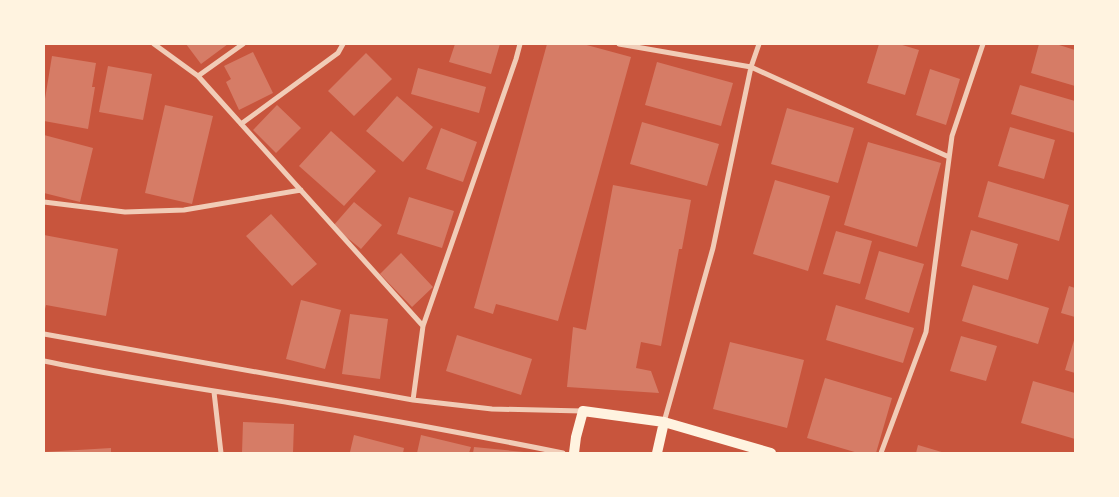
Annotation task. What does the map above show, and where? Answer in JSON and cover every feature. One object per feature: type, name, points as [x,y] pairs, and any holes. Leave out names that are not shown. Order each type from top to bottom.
[{"type":"main road","points":[[574,453],[583,411],[664,422],[771,453]]},
{"type":"main road","points":[[657,453],[664,422]]},
{"type":"street","points":[[154,44],[198,76],[423,326]]},
{"type":"street","points":[[198,76],[243,44]]},
{"type":"street","points":[[241,124],[338,53],[343,44]]},
{"type":"street","points":[[413,400],[423,326],[520,44]]},
{"type":"street","points":[[619,44],[751,67],[949,157]]},
{"type":"street","points":[[664,422],[713,248],[751,67],[759,44]]},
{"type":"street","points":[[881,453],[926,332],[952,136],[983,44]]},
{"type":"street","points":[[44,202],[125,212],[184,210],[300,190]]},
{"type":"street","points":[[44,334],[413,400],[492,410],[583,411]]},
{"type":"street","points":[[44,361],[214,392],[365,415],[563,453]]},
{"type":"street","points":[[214,392],[221,453]]},
{"type":"building","points":[[186,44],[228,44],[201,64]]},
{"type":"building","points":[[455,44],[500,44],[491,74],[449,62]]},
{"type":"building","points":[[547,44],[583,44],[631,57],[558,321],[496,304],[493,314],[474,308]]},
{"type":"building","points":[[879,44],[899,44],[919,50],[905,95],[867,83]]},
{"type":"building","points":[[1039,44],[1056,44],[1075,50],[1075,86],[1031,73]]},
{"type":"building","points":[[253,52],[273,93],[239,110],[226,82],[231,79],[224,66]]},
{"type":"building","points":[[366,53],[392,79],[354,116],[328,91]]},
{"type":"building","points":[[52,56],[96,63],[92,87],[95,87],[88,129],[44,121],[44,105]]},
{"type":"building","points":[[657,62],[733,83],[721,126],[645,105]]},
{"type":"building","points":[[108,66],[152,74],[143,120],[99,112]]},
{"type":"building","points":[[418,68],[486,87],[479,113],[411,94]]},
{"type":"building","points":[[930,69],[960,79],[946,125],[916,115]]},
{"type":"building","points":[[1020,85],[1075,101],[1075,133],[1011,114]]},
{"type":"building","points":[[397,96],[433,127],[403,162],[366,131]]},
{"type":"building","points":[[165,105],[213,116],[192,204],[145,193]]},
{"type":"building","points":[[277,105],[301,128],[276,153],[253,130]]},
{"type":"building","points":[[787,108],[854,128],[838,183],[771,164]]},
{"type":"building","points":[[642,122],[719,144],[707,186],[630,164]]},
{"type":"building","points":[[1010,127],[1055,140],[1044,179],[998,166]]},
{"type":"building","points":[[441,128],[477,142],[463,182],[426,169]]},
{"type":"building","points":[[331,131],[376,171],[344,206],[299,166]]},
{"type":"building","points":[[44,135],[93,148],[80,202],[44,193]]},
{"type":"building","points":[[868,142],[941,163],[917,247],[844,225]]},
{"type":"building","points":[[775,180],[830,196],[808,271],[753,254]]},
{"type":"building","points":[[988,181],[1069,205],[1059,241],[978,217]]},
{"type":"building","points":[[613,185],[691,200],[682,249],[679,249],[661,346],[641,342],[636,368],[651,371],[659,393],[567,387],[573,327],[586,330]]},
{"type":"building","points":[[409,197],[454,211],[442,248],[397,234]]},
{"type":"building","points":[[354,202],[382,225],[361,249],[333,226]]},
{"type":"building","points":[[271,214],[317,264],[292,286],[246,236]]},
{"type":"building","points":[[971,230],[1018,244],[1008,280],[961,266]]},
{"type":"building","points":[[836,231],[872,241],[860,284],[823,274]]},
{"type":"building","points":[[44,235],[118,249],[106,316],[46,305],[44,313]]},
{"type":"building","points":[[879,251],[924,264],[909,313],[865,299]]},
{"type":"building","points":[[401,253],[433,287],[412,307],[380,274]]},
{"type":"building","points":[[973,285],[1049,308],[1038,344],[962,321]]},
{"type":"building","points":[[1069,286],[1075,288],[1075,317],[1061,313]]},
{"type":"building","points":[[301,300],[341,310],[325,369],[286,359]]},
{"type":"building","points":[[836,305],[914,328],[903,363],[826,340]]},
{"type":"building","points":[[350,314],[388,319],[380,379],[342,374]]},
{"type":"building","points":[[457,335],[532,359],[521,395],[446,371]]},
{"type":"building","points":[[961,336],[997,346],[986,381],[950,371]]},
{"type":"building","points":[[1075,337],[1075,373],[1065,370]]},
{"type":"building","points":[[730,342],[804,360],[787,428],[713,409]]},
{"type":"building","points":[[825,378],[892,398],[876,453],[858,453],[807,438]]},
{"type":"building","points":[[1033,381],[1075,393],[1075,439],[1021,423]]},
{"type":"building","points":[[243,422],[294,424],[293,453],[242,453]]},
{"type":"building","points":[[354,435],[404,448],[403,453],[350,452]]},
{"type":"building","points":[[421,435],[471,447],[469,453],[417,453]]},
{"type":"building","points":[[918,445],[945,453],[916,453]]},
{"type":"building","points":[[474,447],[524,452],[524,453],[473,453]]},
{"type":"building","points":[[111,448],[111,453],[44,453],[44,452]]}]
